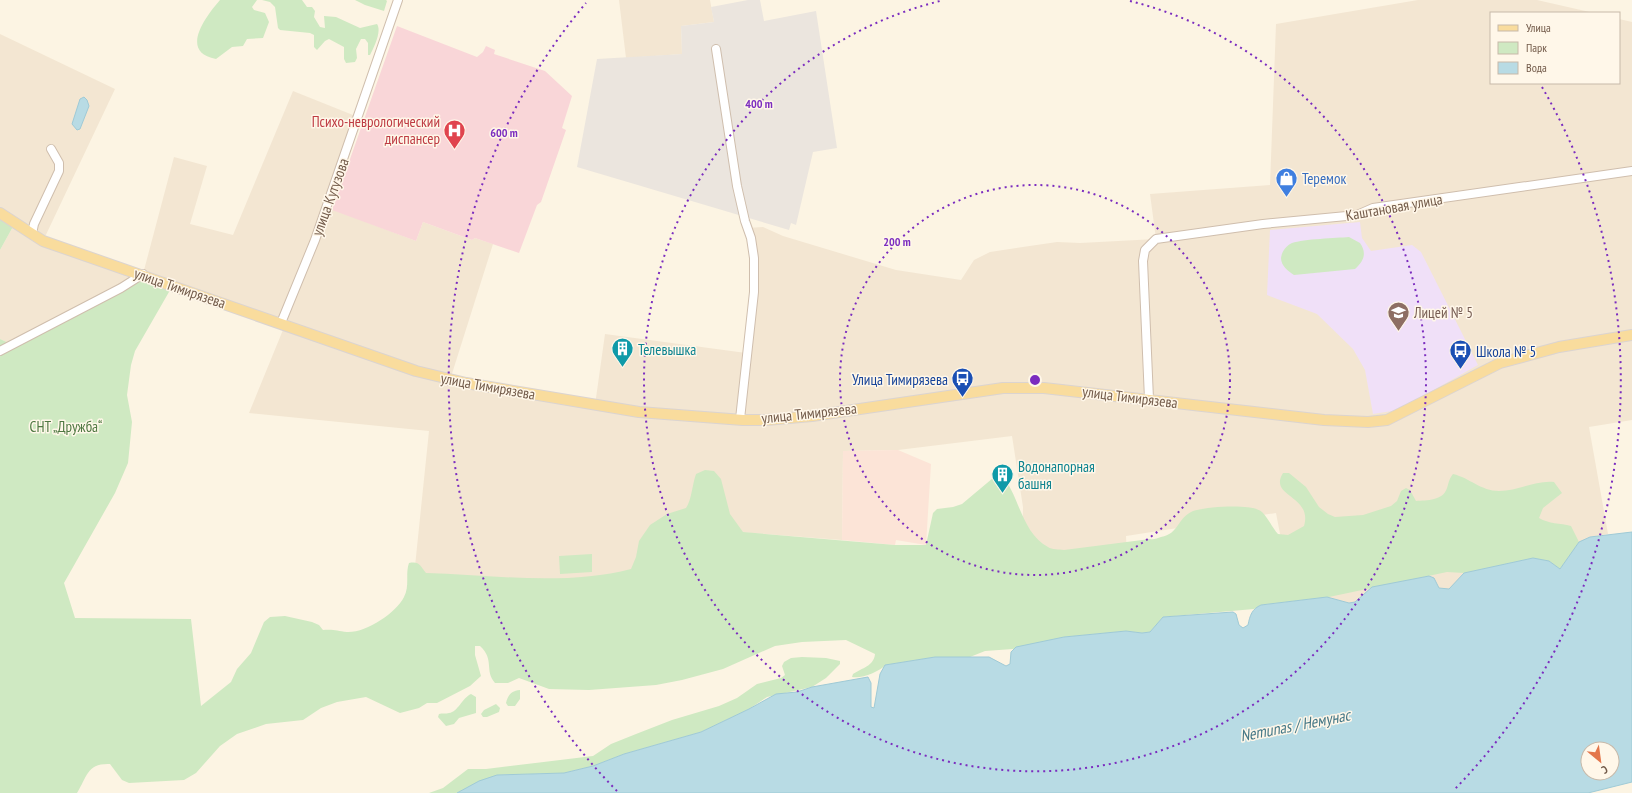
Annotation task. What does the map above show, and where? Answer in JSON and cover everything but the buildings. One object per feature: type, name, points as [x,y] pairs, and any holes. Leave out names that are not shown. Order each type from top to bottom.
[{"type":"main road","name":"улица Тимирязева","points":[[0,213],[43,241],[66,250],[143,274],[416,371],[460,382],[639,412],[766,420],[812,416],[1003,388],[1044,388],[1324,420],[1377,422],[1387,420],[1500,363],[1560,347],[1632,335]]},
{"type":"street","name":"улица Кутузова","points":[[281,323],[315,240],[398,0]]},
{"type":"street","points":[[716,49],[737,186],[751,238],[754,258],[754,292],[740,419]]},
{"type":"street","points":[[32,234],[34,224],[59,170],[58,163],[50,149]]},
{"type":"street","name":"Каштановая улица","points":[[1149,399],[1143,261],[1145,250],[1156,239],[1263,224],[1357,215],[1373,208],[1632,171]]},
{"type":"street","points":[[0,352],[121,288],[143,274]]},
{"type":"shaded area","points":[[619,0],[710,0],[714,22],[681,26],[682,54],[626,58]]},
{"type":"shaded area","points":[[748,0],[760,0],[764,21],[816,11],[837,148],[813,152],[796,225],[791,223],[789,230],[577,167],[597,59],[682,54],[681,26],[714,22],[711,7]]},
{"type":"shaded area","points":[[1418,0],[1537,0],[1590,12],[1490,12],[1490,84],[1620,84],[1620,19],[1632,22],[1632,420],[1589,427],[1608,534],[1590,537],[1564,564],[1455,584],[1449,589],[1439,588],[1434,578],[1429,576],[1356,602],[1349,603],[1327,597],[1293,601],[1276,513],[1126,536],[1127,559],[1022,565],[1023,507],[1012,436],[898,450],[843,451],[842,540],[650,525],[643,598],[414,576],[429,431],[249,413],[285,325],[143,274],[174,157],[207,166],[190,224],[233,235],[293,91],[358,117],[327,207],[416,241],[423,222],[472,240],[475,238],[493,244],[450,380],[595,405],[605,334],[746,353],[754,292],[747,228],[763,227],[783,236],[896,270],[961,280],[974,260],[990,252],[1057,242],[1080,243],[1156,239],[1150,194],[1270,185],[1276,24]]},
{"type":"shaded area","name":"Психо-неврологический диспансер","points":[[397,26],[477,57],[483,52],[486,46],[495,50],[494,54],[545,71],[572,96],[562,128],[566,130],[541,202],[537,205],[519,253],[475,238],[472,240],[423,222],[416,241],[332,210]]},
{"type":"shaded area","points":[[0,34],[115,89],[43,241],[143,274],[12,345],[0,339],[0,250],[15,223],[0,213]]},
{"type":"shaded area","name":"Лицей № 5","points":[[1360,222],[1362,238],[1371,251],[1412,245],[1421,252],[1478,365],[1398,410],[1373,414],[1365,370],[1353,349],[1317,314],[1267,295],[1270,230]]},
{"type":"shaded area","points":[[898,450],[931,464],[926,545],[896,540],[895,545],[842,540],[843,451]]},
{"type":"green space","points":[[220,0],[257,0],[252,7],[254,10],[265,13],[269,22],[263,38],[247,39],[243,46],[232,47],[216,59],[205,55],[199,49],[197,41],[203,23]]},
{"type":"green space","points":[[262,0],[302,0],[307,7],[312,7],[315,11],[314,17],[320,27],[325,28],[324,16],[336,17],[360,28],[377,24],[379,31],[375,44],[370,55],[368,55],[368,43],[365,39],[361,39],[356,49],[357,58],[355,62],[346,63],[344,59],[344,47],[329,39],[325,41],[317,50],[314,47],[314,35],[310,33],[280,30],[278,28],[275,7],[270,2]]},
{"type":"green space","points":[[355,0],[386,0],[387,1],[384,11]]},
{"type":"green space","points":[[0,213],[15,223],[0,250]]},
{"type":"green space","points":[[1349,237],[1360,243],[1364,254],[1361,263],[1355,269],[1294,275],[1287,270],[1281,261],[1283,251],[1292,243]]},
{"type":"green space","name":"СНТ „Дружба“","points":[[143,274],[173,285],[135,351],[131,365],[127,395],[132,422],[128,463],[115,493],[64,583],[75,618],[191,619],[201,706],[231,682],[237,669],[251,653],[264,622],[270,617],[285,616],[312,622],[319,625],[323,630],[347,632],[371,626],[380,621],[394,609],[404,597],[407,589],[407,571],[409,563],[418,563],[426,573],[529,578],[581,577],[631,569],[636,557],[639,541],[650,525],[667,514],[686,508],[690,500],[696,474],[705,470],[714,471],[721,479],[730,514],[743,532],[895,545],[926,545],[933,513],[937,509],[962,504],[993,478],[1003,480],[1008,484],[1028,527],[1040,542],[1054,549],[1064,550],[1156,539],[1171,533],[1188,514],[1193,511],[1217,507],[1249,507],[1257,509],[1264,514],[1278,534],[1288,535],[1304,526],[1305,516],[1302,508],[1281,487],[1280,481],[1283,473],[1289,473],[1306,487],[1319,507],[1335,517],[1363,515],[1391,506],[1397,501],[1401,491],[1406,488],[1410,490],[1416,501],[1438,498],[1445,492],[1453,474],[1465,478],[1481,487],[1499,491],[1506,491],[1540,483],[1554,482],[1562,493],[1543,508],[1539,518],[1571,526],[1579,542],[1560,569],[1549,561],[1533,558],[1464,573],[1447,572],[1329,597],[1261,605],[1254,609],[1163,617],[1150,632],[1142,633],[1126,631],[1064,637],[1013,649],[985,651],[970,657],[935,657],[886,665],[879,670],[860,677],[852,677],[853,674],[870,664],[875,654],[846,640],[802,642],[775,646],[723,669],[656,685],[589,690],[549,689],[519,678],[508,683],[495,683],[490,674],[487,656],[480,646],[475,646],[475,655],[481,676],[470,686],[437,703],[427,703],[419,708],[400,713],[366,697],[337,702],[321,708],[303,720],[266,724],[237,734],[220,746],[196,773],[184,780],[129,783],[122,780],[110,764],[102,764],[89,772],[77,793],[0,793],[0,339],[13,345]]},
{"type":"green space","points":[[592,554],[592,572],[560,574],[559,556]]},
{"type":"green space","points":[[791,658],[826,658],[840,661],[840,664],[826,678],[812,687],[767,697],[749,709],[701,732],[624,754],[593,766],[564,773],[497,775],[457,793],[429,793],[443,788],[468,769],[486,769],[593,756],[611,744],[672,720],[719,706],[737,698],[757,684],[781,678],[785,675],[782,666],[784,662]]},
{"type":"green space","points":[[520,690],[520,699],[515,706],[508,706],[506,703],[512,692]]},
{"type":"green space","points":[[471,694],[476,697],[476,713],[459,718],[454,724],[446,726],[438,717],[439,714],[452,712],[458,708]]},
{"type":"green space","points":[[496,704],[500,708],[499,712],[483,717],[481,714],[484,710]]},
{"type":"water","points":[[84,97],[89,106],[80,129],[77,130],[72,124],[80,99]]},
{"type":"water","name":"Nemunas / Немунас","points":[[1632,532],[1632,782],[1588,793],[457,793],[479,781],[497,775],[564,773],[593,766],[624,754],[701,732],[776,694],[797,692],[812,687],[868,677],[871,683],[871,707],[874,708],[880,674],[885,665],[935,657],[989,657],[1006,666],[1010,664],[1011,652],[1016,647],[1064,637],[1126,631],[1142,633],[1150,632],[1163,617],[1233,612],[1236,614],[1239,625],[1243,628],[1248,625],[1253,610],[1261,605],[1327,597],[1349,603],[1355,602],[1372,587],[1429,576],[1434,578],[1439,588],[1449,589],[1464,573],[1533,558],[1549,561],[1560,569],[1579,542],[1590,537]]},
{"type":"place","name":"Психо-неврологический диспансер","points":[[455,150]]},
{"type":"place","name":"Теремок","points":[[1286,198]]},
{"type":"place","name":"Лицей № 5","points":[[1398,332]]},
{"type":"place","name":"Телевышка","points":[[623,368]]},
{"type":"place","name":"Школа № 5","points":[[1460,370]]},
{"type":"place","name":"Улица Тимирязева","points":[[963,398]]},
{"type":"place","name":"Водонапорная башня","points":[[1002,494]]}]
